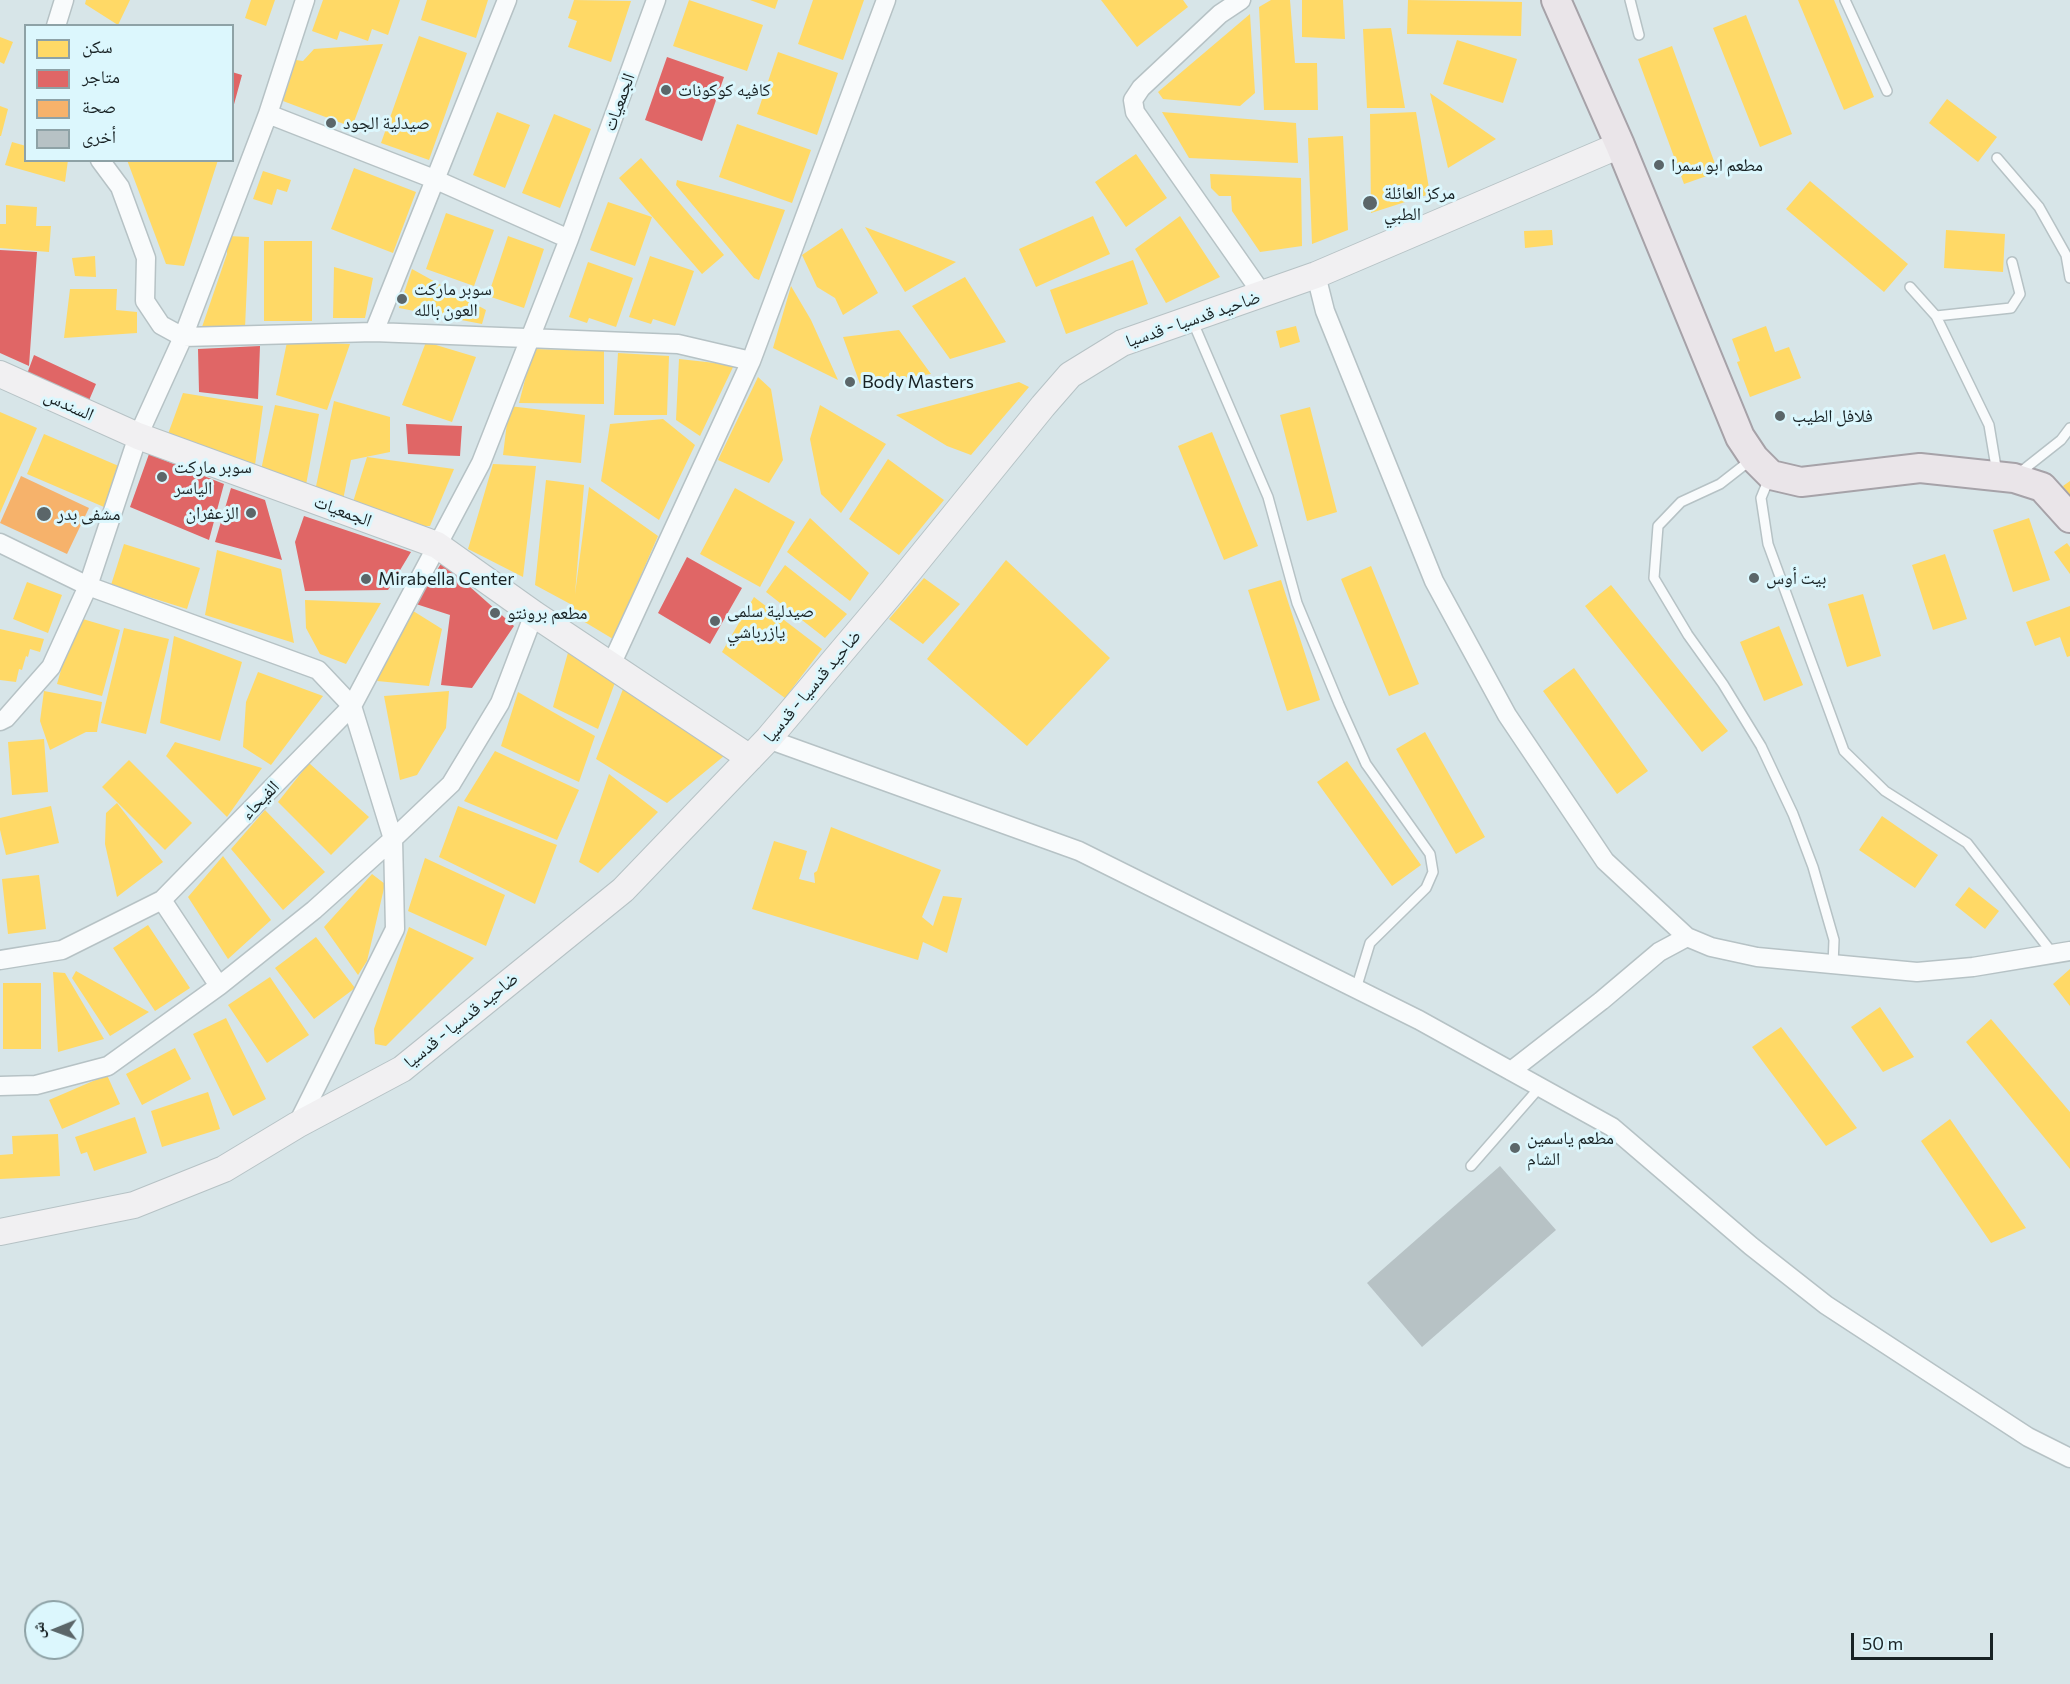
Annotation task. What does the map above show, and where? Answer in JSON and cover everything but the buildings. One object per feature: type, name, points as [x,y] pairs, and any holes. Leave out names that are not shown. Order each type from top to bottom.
[{"type":"main road","points":[[1556,0],[1620,145],[1740,437],[1762,467],[1801,482],[1920,468],[2006,477],[2042,487],[2070,518]]},
{"type":"main road","name":"ضاحيد قدسيا - قدسيا","points":[[0,1232],[134,1205],[224,1169],[297,1125],[402,1069],[614,897],[750,758],[892,592],[1070,375],[1122,343],[1316,275],[1620,145]]},
{"type":"main road","name":"السندس","points":[[0,374],[138,436]]},
{"type":"main road","name":"الجمعيات","points":[[138,436],[437,545]]},
{"type":"main road","points":[[437,545],[534,614],[750,758]]},
{"type":"street","points":[[57,24],[64,0]]},
{"type":"street","points":[[0,721],[6,718],[51,667],[88,586],[138,436],[183,337],[268,114],[305,0]]},
{"type":"street","points":[[374,332],[507,0]]},
{"type":"street","name":"الجمعيات","points":[[437,545],[481,463],[569,239],[656,0]]},
{"type":"street","points":[[611,665],[752,361],[886,0]]},
{"type":"street","points":[[1242,0],[1220,14],[1141,88],[1133,100],[1135,112],[1263,295]]},
{"type":"street","points":[[268,114],[434,179],[569,239]]},
{"type":"street","points":[[101,162],[120,187],[146,258],[145,301],[161,325],[183,337],[374,332],[678,344],[752,361]]},
{"type":"street","points":[[1316,275],[1325,311],[1434,580],[1507,715],[1605,861],[1687,938],[1711,947],[1757,957],[1917,972],[1973,967],[2062,952]]},
{"type":"street","points":[[0,543],[88,586],[318,670],[352,706],[393,839],[395,929],[297,1125]]},
{"type":"street","name":"الفيحاء","points":[[0,960],[62,950],[162,900],[352,706],[437,545]]},
{"type":"street","points":[[0,1086],[36,1085],[108,1066],[219,986],[314,910],[451,784],[500,703],[534,614]]},
{"type":"street","points":[[768,739],[1079,851],[1419,1020],[1612,1127],[1751,1246],[1826,1305],[2028,1437],[2070,1458]]},
{"type":"street","points":[[162,900],[219,986]]},
{"type":"street","points":[[1511,1071],[1601,1001],[1659,951],[1687,938]]},
{"type":"lane","points":[[1630,0],[1639,35]]},
{"type":"lane","points":[[1845,0],[1887,91]]},
{"type":"lane","points":[[1997,158],[2039,207],[2066,255],[2070,278]]},
{"type":"lane","points":[[1936,316],[2011,308],[2020,294],[2012,262]]},
{"type":"lane","points":[[1910,287],[1936,316],[1989,425],[2006,477],[2061,440],[2070,428]]},
{"type":"lane","points":[[1192,320],[1268,497],[1297,603],[1348,724],[1366,764],[1430,854],[1433,872],[1426,888],[1370,943],[1356,989]]},
{"type":"lane","points":[[1833,965],[1834,940],[1813,867],[1793,813],[1761,746],[1724,684],[1688,635],[1654,578],[1658,526],[1681,502],[1762,467],[1761,498],[1768,544],[1844,751],[1885,791],[1967,843],[2062,952]]},
{"type":"lane","points":[[1471,1166],[1525,1107],[1540,1087]]},
{"type":"place","name":"كافيه كوكونات","points":[[666,90]]},
{"type":"place","name":"صيدلية الجود","points":[[331,123]]},
{"type":"place","name":"مطعم ابو سمرا","points":[[1659,165]]},
{"type":"place","name":"مركز العائلة الطبي","points":[[1370,203]]},
{"type":"place","name":"سوبر ماركت العون بالله","points":[[402,299]]},
{"type":"place","name":"Body Masters","points":[[850,382]]},
{"type":"place","name":"فلافل الطيب","points":[[1780,416]]},
{"type":"place","name":"سوبر ماركت الياسر","points":[[162,477]]},
{"type":"place","name":"الزعفران","points":[[251,513]]},
{"type":"place","name":"مشفى بدر","points":[[44,514]]},
{"type":"place","name":"بيت أوس","points":[[1754,578]]},
{"type":"place","name":"Mirabella Center","points":[[366,579]]},
{"type":"place","name":"مطعم برونتو","points":[[495,613]]},
{"type":"place","name":"صيدلية سلمى يازرباشي","points":[[715,621]]},
{"type":"place","name":"مطعم ياسمين الشام","points":[[1515,1148]]}]
